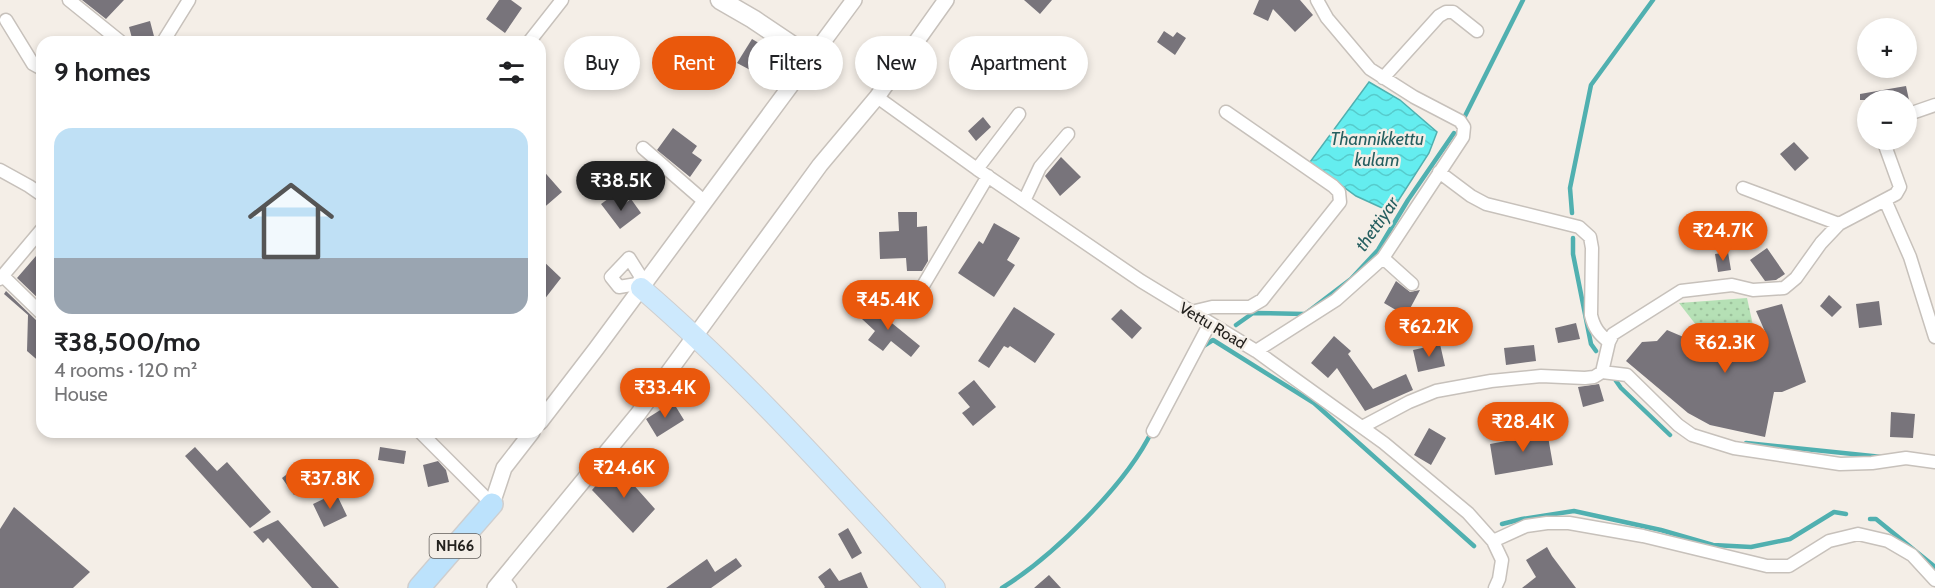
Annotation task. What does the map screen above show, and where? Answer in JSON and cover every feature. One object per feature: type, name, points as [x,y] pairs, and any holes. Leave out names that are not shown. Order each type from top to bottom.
[{"type":"highway","name":"NH66","points":[[419,588],[492,504]]},
{"type":"main road","points":[[720,0],[778,36]]},
{"type":"main road","points":[[639,286],[695,334],[771,409],[935,588]]},
{"type":"street","points":[[69,0],[114,36]]},
{"type":"street","points":[[167,36],[189,0]]},
{"type":"street","points":[[534,36],[562,0]]},
{"type":"street","points":[[827,36],[854,0]]},
{"type":"street","points":[[503,585],[638,414],[820,165],[877,97],[946,0]]},
{"type":"street","points":[[1256,351],[1336,300],[1383,258],[1463,137],[1464,127],[1460,121],[1414,98],[1370,69],[1327,18],[1317,0]]},
{"type":"street","points":[[1383,78],[1439,16],[1446,12],[1453,12],[1477,31]]},
{"type":"street","points":[[6,20],[36,66]]},
{"type":"street","points":[[546,414],[787,90]]},
{"type":"street","name":"Vettu Road","points":[[877,97],[1141,281],[1256,351],[1384,443],[1468,513],[1493,541],[1502,560],[1495,588]]},
{"type":"street","points":[[1917,111],[1935,105]]},
{"type":"street","points":[[1191,312],[1212,307],[1250,307],[1262,300],[1340,202],[1339,192],[1333,186],[1226,112]]},
{"type":"street","points":[[924,284],[983,173],[1019,114]]},
{"type":"street","points":[[1024,201],[1040,167],[1068,134]]},
{"type":"street","points":[[643,148],[705,201]]},
{"type":"street","points":[[1602,372],[1613,334],[1681,291],[1732,285],[1754,290],[1784,288],[1796,278],[1821,243],[1839,224],[1896,194],[1900,187],[1886,150]]},
{"type":"street","points":[[0,170],[36,191]]},
{"type":"street","points":[[1439,172],[1471,196],[1486,204],[1579,227],[1590,237],[1592,248],[1591,315],[1593,326],[1609,342]]},
{"type":"street","points":[[1743,188],[1839,224]]},
{"type":"street","points":[[1885,200],[1910,257],[1935,337]]},
{"type":"street","points":[[36,236],[1,277],[36,309]]},
{"type":"street","points":[[1383,258],[1412,284]]},
{"type":"street","points":[[1153,431],[1210,323]]},
{"type":"street","points":[[1362,427],[1409,402],[1436,392],[1491,381],[1542,376],[1585,378],[1594,377],[1602,372],[1627,375],[1678,425],[1692,435],[1734,448],[1840,464],[1872,463],[1906,458],[1935,462]]},
{"type":"street","points":[[426,438],[492,504],[504,468],[527,438]]},
{"type":"street","points":[[1493,541],[1526,526],[1569,523],[1644,536],[1767,566],[1789,566],[1829,541],[1858,534],[1888,542],[1912,555],[1935,580]]},
{"type":"green space","points":[[1747,298],[1754,330],[1710,343],[1679,303]]},
{"type":"water","name":"Thannikkettu kulam","points":[[1369,82],[1400,100],[1437,132],[1429,153],[1391,212],[1356,196],[1310,162]]},
{"type":"building","points":[[82,0],[124,0],[106,19]]},
{"type":"building","points":[[499,0],[511,0],[522,8],[505,33],[486,19]]},
{"type":"building","points":[[1024,0],[1052,0],[1040,14]]},
{"type":"building","points":[[1259,0],[1300,0],[1313,15],[1295,32],[1273,9],[1268,21],[1253,14]]},
{"type":"building","points":[[150,21],[154,36],[131,36],[129,27]]},
{"type":"building","points":[[1164,31],[1173,37],[1177,32],[1186,38],[1175,55],[1157,42]]},
{"type":"building","points":[[748,45],[748,69],[737,63]]},
{"type":"building","points":[[1906,86],[1907,90],[1883,90]]},
{"type":"building","points":[[983,117],[991,127],[976,141],[968,131]]},
{"type":"building","points":[[673,128],[697,146],[692,153],[702,160],[690,177],[657,150]]},
{"type":"building","points":[[1794,142],[1809,158],[1795,171],[1780,154]]},
{"type":"building","points":[[1061,157],[1081,177],[1060,196],[1045,176]]},
{"type":"building","points":[[546,174],[562,192],[546,206]]},
{"type":"building","points":[[612,196],[620,207],[631,199],[641,213],[620,229],[601,204]]},
{"type":"building","points":[[898,212],[917,212],[917,227],[927,226],[928,261],[922,271],[907,271],[906,258],[880,259],[879,232],[899,231]]},
{"type":"building","points":[[994,223],[1020,238],[1007,260],[1015,265],[994,297],[958,273],[979,241],[983,244]]},
{"type":"building","points":[[1767,248],[1785,274],[1776,280],[1765,281],[1750,260]]},
{"type":"building","points":[[1728,252],[1731,270],[1718,272],[1715,254]]},
{"type":"building","points":[[36,256],[36,296],[17,278]]},
{"type":"building","points":[[546,264],[561,278],[546,297]]},
{"type":"building","points":[[1396,281],[1410,292],[1420,290],[1406,316],[1384,303]]},
{"type":"building","points":[[6,291],[36,320],[36,359],[27,351],[28,315],[4,294]]},
{"type":"building","points":[[1829,295],[1842,307],[1832,317],[1820,306]]},
{"type":"building","points":[[879,300],[888,308],[882,315],[920,346],[911,357],[891,341],[883,351],[868,340],[875,331],[862,319]]},
{"type":"building","points":[[1879,301],[1882,325],[1859,328],[1856,304]]},
{"type":"building","points":[[1782,304],[1806,382],[1782,392],[1774,392],[1765,437],[1710,425],[1688,413],[1626,361],[1642,342],[1657,341],[1667,330],[1733,358],[1730,345],[1766,334],[1756,311]]},
{"type":"building","points":[[1014,307],[1055,334],[1035,363],[1010,346],[1008,348],[1004,346],[989,368],[978,361]]},
{"type":"building","points":[[1121,309],[1142,328],[1132,339],[1111,319]]},
{"type":"building","points":[[1576,323],[1580,339],[1558,343],[1555,328]]},
{"type":"building","points":[[1334,336],[1351,351],[1348,354],[1373,389],[1406,374],[1413,390],[1365,411],[1337,368],[1328,378],[1311,363]]},
{"type":"building","points":[[1440,344],[1445,366],[1418,372],[1413,350]]},
{"type":"building","points":[[1534,345],[1536,361],[1506,365],[1504,348]]},
{"type":"building","points":[[974,380],[996,407],[973,426],[962,413],[970,407],[958,393]]},
{"type":"building","points":[[1599,384],[1604,401],[1583,407],[1578,387]]},
{"type":"building","points":[[673,402],[684,420],[657,437],[646,419]]},
{"type":"building","points":[[1891,412],[1915,414],[1913,438],[1890,437]]},
{"type":"building","points":[[1546,425],[1553,465],[1495,475],[1490,444],[1532,436],[1530,428]]},
{"type":"building","points":[[1429,428],[1446,438],[1431,465],[1414,455]]},
{"type":"building","points":[[195,447],[217,471],[227,462],[271,512],[250,528],[185,456]]},
{"type":"building","points":[[380,447],[406,451],[404,464],[378,460]]},
{"type":"building","points":[[438,461],[446,470],[449,482],[428,487],[423,465]]},
{"type":"building","points":[[303,462],[316,478],[294,495],[282,478]]},
{"type":"building","points":[[615,464],[655,509],[633,533],[592,490]]},
{"type":"building","points":[[336,493],[347,516],[324,527],[313,504]]},
{"type":"building","points":[[14,507],[90,572],[73,588],[0,588],[0,529]]},
{"type":"building","points":[[278,520],[339,588],[312,588],[268,538],[263,543],[253,532]]},
{"type":"building","points":[[848,528],[862,553],[852,559],[838,534]]},
{"type":"building","points":[[1547,547],[1576,588],[1522,588],[1536,577],[1526,560]]},
{"type":"building","points":[[736,558],[742,566],[711,588],[666,588],[707,559],[715,572]]},
{"type":"building","points":[[830,568],[839,581],[861,572],[868,588],[824,588],[818,577]]},
{"type":"building","points":[[1049,575],[1061,588],[1034,588]]},
{"type":"waterway","name":"thettiyar","points":[[1464,118],[1523,0]]},
{"type":"waterway","points":[[1572,213],[1570,188],[1591,85],[1653,0]]},
{"type":"waterway","name":"thettiyar","points":[[1236,325],[1253,313],[1305,314],[1351,279],[1378,250],[1408,200],[1454,133]]},
{"type":"waterway","points":[[1573,238],[1573,254],[1591,344],[1596,351]]},
{"type":"waterway","points":[[1202,347],[1213,340],[1314,403],[1474,546]]},
{"type":"waterway","points":[[1614,378],[1621,388],[1670,435]]},
{"type":"waterway","points":[[1002,588],[1043,558],[1086,518],[1125,474],[1152,431]]},
{"type":"waterway","points":[[1746,443],[1882,457]]},
{"type":"waterway","points":[[1502,524],[1574,511],[1661,530],[1713,545],[1751,547],[1790,539],[1834,512],[1846,514]]},
{"type":"waterway","points":[[1870,519],[1876,519],[1935,567]]}]
